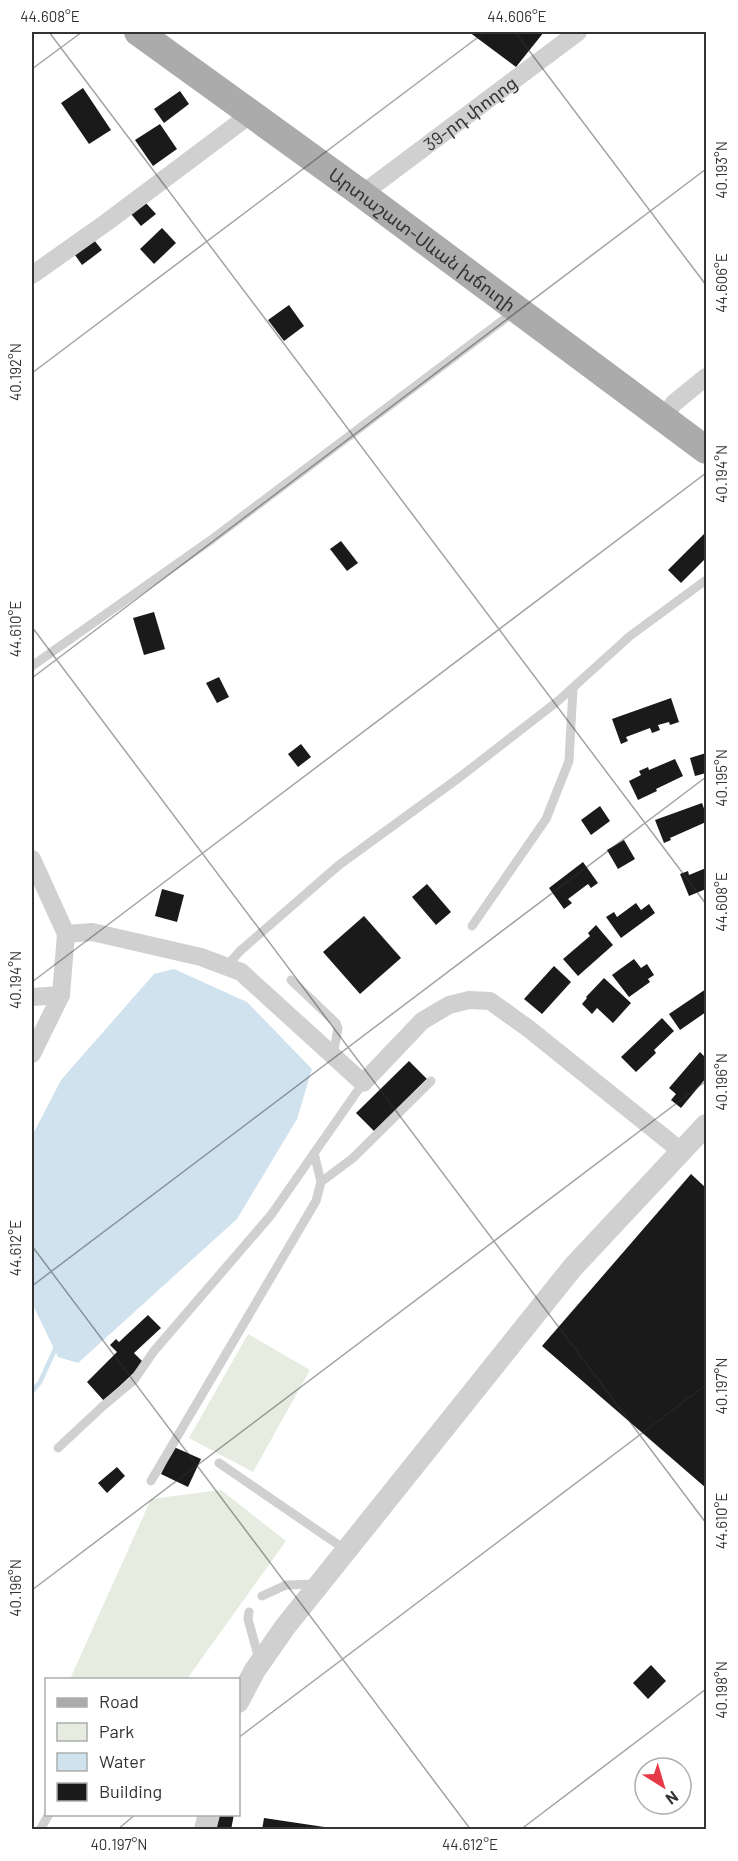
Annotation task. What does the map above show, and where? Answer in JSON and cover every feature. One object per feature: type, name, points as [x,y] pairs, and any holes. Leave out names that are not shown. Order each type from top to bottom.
[{"type":"main road","name":"Արտաշատ-Սևան խճուղի","points":[[138,32],[362,194],[706,450]]},
{"type":"street","name":"39-րդ փողոց","points":[[362,194],[578,32]]},
{"type":"street","points":[[32,275],[251,114]]},
{"type":"street","points":[[663,418],[674,403],[706,377]]},
{"type":"street","points":[[32,859],[66,934],[61,995],[32,1054]]},
{"type":"street","points":[[66,934],[92,932],[201,957],[241,972],[363,1083],[422,1021],[449,1005],[469,1000],[490,1001],[538,1036],[681,1151]]},
{"type":"street","points":[[32,997],[61,995]]},
{"type":"street","points":[[240,1698],[260,1662],[319,1584],[573,1267],[706,1125]]},
{"type":"lane","points":[[32,666],[210,540],[517,310]]},
{"type":"lane","points":[[226,967],[240,951],[339,865],[469,770],[573,688],[630,636],[706,580]]},
{"type":"lane","points":[[472,926],[546,819],[569,761],[573,688]]},
{"type":"lane","points":[[291,980],[336,1023],[338,1028],[333,1056]]},
{"type":"lane","points":[[321,1182],[353,1158],[431,1081]]},
{"type":"lane","points":[[58,1448],[134,1380],[154,1351],[271,1215],[363,1083]]},
{"type":"lane","points":[[151,1481],[316,1201],[321,1182],[314,1153]]},
{"type":"lane","points":[[219,1462],[346,1550]]},
{"type":"lane","points":[[262,1596],[286,1585],[319,1584]]},
{"type":"lane","points":[[249,1612],[248,1619],[260,1662]]},
{"type":"lane","points":[[40,1830],[48,1816]]},
{"type":"green space","points":[[248,1334],[310,1370],[253,1472],[189,1438]]},
{"type":"green space","points":[[221,1490],[286,1541],[188,1678],[70,1678],[151,1499]]},
{"type":"water","points":[[174,969],[247,1002],[312,1069],[297,1119],[237,1219],[78,1363],[58,1357],[32,1303],[32,1136],[61,1080],[154,974]]},
{"type":"building","points":[[469,32],[544,32],[516,67]]},
{"type":"building","points":[[83,88],[111,130],[89,144],[61,103]]},
{"type":"building","points":[[180,91],[189,104],[164,123],[154,109]]},
{"type":"building","points":[[160,124],[177,149],[153,166],[135,140]]},
{"type":"building","points":[[145,202],[156,214],[141,226],[131,214]]},
{"type":"building","points":[[162,228],[176,243],[154,264],[140,249]]},
{"type":"building","points":[[94,240],[102,250],[82,265],[75,255]]},
{"type":"building","points":[[289,305],[304,326],[284,341],[268,320]]},
{"type":"building","points":[[706,532],[706,558],[681,583],[668,570]]},
{"type":"building","points":[[341,541],[358,563],[347,571],[330,549]]},
{"type":"building","points":[[154,612],[165,649],[144,655],[133,618]]},
{"type":"building","points":[[219,677],[229,697],[217,703],[206,683]]},
{"type":"building","points":[[671,698],[679,722],[658,725],[660,730],[652,733],[650,728],[626,737],[628,741],[621,744],[612,719]]},
{"type":"building","points":[[301,744],[311,757],[298,767],[288,754]]},
{"type":"building","points":[[706,753],[706,773],[695,776],[690,758]]},
{"type":"building","points":[[675,759],[683,776],[638,800],[629,781],[641,775],[639,771],[648,767],[649,770]]},
{"type":"building","points":[[702,803],[706,822],[664,843],[655,820]]},
{"type":"building","points":[[600,806],[610,821],[591,835],[581,820]]},
{"type":"building","points":[[624,840],[635,859],[618,869],[607,850]]},
{"type":"building","points":[[583,862],[598,883],[591,888],[588,884],[568,899],[572,903],[564,909],[549,888]]},
{"type":"building","points":[[706,868],[706,889],[689,896],[680,874],[688,871],[689,875]]},
{"type":"building","points":[[427,884],[451,912],[436,925],[412,897]]},
{"type":"building","points":[[162,889],[184,895],[177,922],[155,916]]},
{"type":"building","points":[[636,903],[641,910],[649,904],[655,913],[621,938],[606,917],[614,912],[617,917]]},
{"type":"building","points":[[364,916],[401,958],[360,994],[323,952]]},
{"type":"building","points":[[596,925],[613,945],[578,976],[563,959],[590,936],[588,933]]},
{"type":"building","points":[[634,959],[641,968],[647,964],[654,975],[648,979],[650,982],[629,997],[612,975]]},
{"type":"building","points":[[554,966],[571,982],[542,1014],[524,999]]},
{"type":"building","points":[[604,978],[631,1003],[613,1023],[597,1008],[592,1014],[582,1004]]},
{"type":"building","points":[[706,989],[706,1012],[680,1030],[669,1014]]},
{"type":"building","points":[[662,1018],[674,1031],[636,1072],[621,1057]]},
{"type":"building","points":[[700,1052],[706,1058],[706,1078],[681,1108],[671,1100],[676,1094],[669,1088]]},
{"type":"building","points":[[409,1061],[427,1079],[374,1131],[356,1113]]},
{"type":"building","points":[[691,1174],[706,1188],[706,1488],[542,1346]]},
{"type":"building","points":[[148,1315],[161,1328],[134,1353],[144,1363],[104,1401],[87,1382],[117,1352],[110,1345],[116,1339],[119,1342]]},
{"type":"building","points":[[174,1447],[201,1459],[188,1487],[161,1474]]},
{"type":"building","points":[[117,1467],[125,1476],[107,1493],[98,1483]]},
{"type":"building","points":[[651,1665],[666,1681],[648,1699],[633,1683]]},
{"type":"building","points":[[219,1816],[234,1816],[231,1830],[216,1830]]},
{"type":"building","points":[[264,1818],[331,1828],[331,1830],[262,1830]]},
{"type":"waterway","points":[[32,1392],[40,1382],[57,1345]]}]
